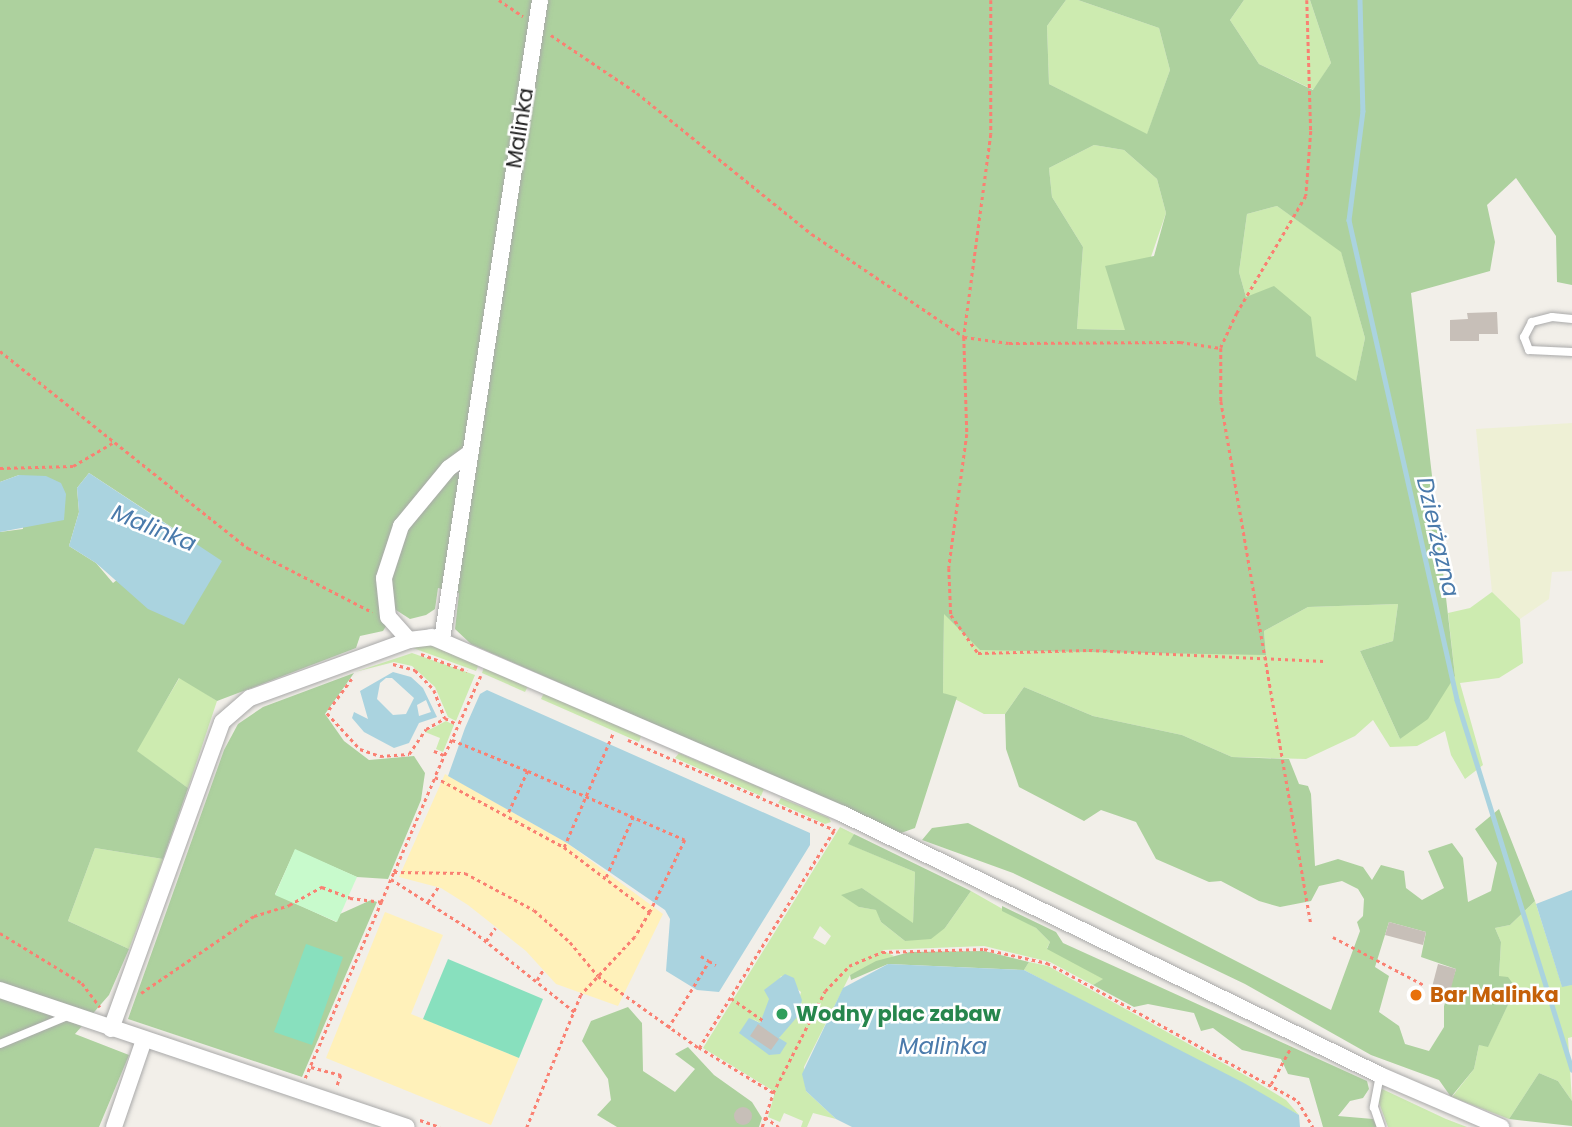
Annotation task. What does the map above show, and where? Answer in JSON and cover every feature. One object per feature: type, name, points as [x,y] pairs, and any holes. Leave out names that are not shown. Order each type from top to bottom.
[{"type":"street","name":"Malinka","points":[[442,639],[540,0]]},
{"type":"street","points":[[409,640],[388,617],[384,578],[401,526],[449,468],[470,453]]},
{"type":"street","points":[[111,1029],[222,722],[250,698],[409,640],[442,639],[843,814],[1299,1033],[1380,1075],[1500,1127]]},
{"type":"street","points":[[0,989],[111,1029],[407,1127]]},
{"type":"street","points":[[114,1127],[144,1040]]},
{"type":"lane","points":[[1572,319],[1552,317],[1531,322],[1524,337],[1529,350],[1572,352]]},
{"type":"lane","points":[[0,1044],[70,1015]]},
{"type":"lane","points":[[1380,1075],[1374,1107],[1381,1127]]},
{"type":"path","points":[[499,0],[637,93],[812,234],[964,337],[1009,343],[1180,342],[1221,348]]},
{"type":"path","points":[[991,0],[991,134],[964,337],[967,434],[950,592],[951,615],[978,653],[1089,650],[1265,656],[1324,661]]},
{"type":"path","points":[[1307,0],[1311,131],[1306,196],[1237,313],[1221,348],[1221,401],[1311,924]]},
{"type":"path","points":[[0,351],[248,548],[339,598],[388,617]]},
{"type":"path","points":[[0,468],[74,466],[114,442]]},
{"type":"path","points":[[380,667],[396,664],[415,670],[434,690],[445,718],[457,724]]},
{"type":"path","points":[[355,674],[327,713],[360,749],[380,756],[409,754],[426,729],[445,718]]},
{"type":"path","points":[[307,1073],[478,675],[489,679]]},
{"type":"path","points":[[601,728],[835,830]]},
{"type":"path","points":[[564,846],[613,733]]},
{"type":"path","points":[[451,739],[685,840],[635,937],[581,995],[527,1127]]},
{"type":"path","points":[[434,751],[444,755]]},
{"type":"path","points":[[508,814],[528,771]]},
{"type":"path","points":[[435,777],[564,846],[650,912]]},
{"type":"path","points":[[699,1048],[843,814]]},
{"type":"path","points":[[606,877],[633,817]]},
{"type":"path","points":[[394,872],[465,873],[490,883],[534,911],[570,942],[598,976],[667,1029],[773,1093]]},
{"type":"path","points":[[391,879],[486,940],[575,1012]]},
{"type":"path","points":[[119,1006],[254,916],[289,905],[322,887],[350,898],[381,902]]},
{"type":"path","points":[[428,902],[438,887]]},
{"type":"path","points":[[486,940],[495,928]]},
{"type":"path","points":[[0,933],[82,983],[111,1029]]},
{"type":"path","points":[[1333,937],[1424,985]]},
{"type":"path","points":[[762,1127],[773,1093],[825,991],[849,966],[882,952],[984,948],[1047,963],[1271,1084],[1298,1101],[1313,1127]]},
{"type":"path","points":[[701,956],[716,965]]},
{"type":"path","points":[[667,1029],[709,961]]},
{"type":"path","points":[[537,980],[543,970]]},
{"type":"path","points":[[730,998],[764,1021]]},
{"type":"path","points":[[1271,1084],[1299,1033]]},
{"type":"path","points":[[765,1117],[779,1127]]},
{"type":"green space","points":[[0,0],[1066,0],[1047,26],[1049,84],[1147,134],[1170,70],[1159,28],[1078,0],[1244,0],[1230,20],[1259,64],[1313,90],[1331,63],[1310,0],[1572,0],[1572,285],[1557,282],[1556,236],[1516,178],[1487,205],[1495,242],[1490,271],[1411,293],[1455,676],[1428,719],[1400,739],[1360,651],[1393,641],[1398,604],[1308,607],[1264,631],[1266,655],[980,650],[944,614],[943,693],[957,697],[915,828],[901,833],[471,644],[455,629],[459,593],[438,588],[435,609],[426,615],[410,619],[396,610],[383,631],[360,636],[356,648],[217,701],[179,678],[137,751],[188,788],[163,859],[95,848],[68,921],[129,949],[109,995],[75,1034],[129,1055],[99,1127],[0,1127],[0,532],[23,529],[19,475],[0,482]],"holes":[[[1094,145],[1124,150],[1157,179],[1166,213],[1154,256],[1105,266],[1125,330],[1077,329],[1083,247],[1052,197],[1049,168]],[[1277,206],[1341,252],[1365,338],[1356,381],[1316,356],[1311,317],[1274,286],[1246,297],[1239,272],[1247,214]],[[89,473],[179,532],[113,583],[96,563],[69,546],[79,512],[77,488]]]},
{"type":"green space","points":[[1066,0],[1078,0],[1159,28],[1170,70],[1147,135],[1049,84],[1047,26]]},
{"type":"green space","points":[[1244,0],[1310,0],[1331,63],[1314,90],[1259,64],[1230,20]]},
{"type":"green space","points":[[1094,145],[1124,150],[1157,179],[1166,213],[1126,330],[1077,329],[1083,247],[1052,197],[1049,168]]},
{"type":"green space","points":[[1277,206],[1341,251],[1365,338],[1356,382],[1316,356],[1246,297],[1239,272],[1247,214]]},
{"type":"green space","points":[[1572,423],[1572,571],[1552,572],[1549,599],[1520,619],[1492,592],[1476,429]]},
{"type":"green space","points":[[1492,592],[1520,619],[1523,663],[1499,678],[1460,683],[1483,765],[1465,779],[1451,755],[1445,731],[1417,746],[1390,747],[1373,720],[1355,736],[1306,759],[1232,757],[1182,735],[1093,716],[1024,687],[1005,714],[984,714],[943,693],[944,613],[1266,655],[1264,631],[1308,607],[1398,604],[1393,641],[1360,651],[1400,739],[1455,676],[1448,613],[1470,608]]},
{"type":"green space","points":[[431,643],[479,664],[476,671],[413,648]]},
{"type":"green space","points":[[412,653],[475,675],[456,721],[448,717],[435,687],[412,666],[394,662],[355,672]]},
{"type":"green space","points":[[484,667],[528,686],[525,692],[482,673]]},
{"type":"green space","points":[[354,673],[325,714],[344,741],[369,760],[414,756],[425,773],[421,800],[388,879],[357,877],[295,850],[275,894],[336,922],[340,914],[371,900],[377,902],[302,1077],[128,1019],[224,750],[238,724],[263,707]]},
{"type":"green space","points":[[180,677],[217,701],[188,788],[136,751]]},
{"type":"green space","points":[[1024,687],[1093,716],[1182,735],[1232,757],[1289,759],[1299,784],[1308,786],[1311,794],[1315,866],[1338,859],[1363,867],[1372,880],[1381,865],[1404,871],[1406,888],[1422,900],[1444,888],[1428,851],[1452,843],[1463,858],[1468,902],[1491,891],[1497,863],[1475,829],[1499,809],[1535,901],[1510,925],[1495,928],[1501,942],[1499,976],[1508,977],[1516,988],[1488,1047],[1479,1045],[1474,1069],[1451,1097],[1439,1080],[1371,1055],[1245,984],[1013,873],[922,840],[932,828],[968,823],[1331,1010],[1360,931],[1357,922],[1363,916],[1364,899],[1358,889],[1342,881],[1319,886],[1311,901],[1280,907],[1259,901],[1221,881],[1209,882],[1156,859],[1136,822],[1101,810],[1084,821],[1019,787],[1006,749],[1005,714]],"holes":[[[1389,922],[1426,932],[1421,957],[1456,969],[1444,1006],[1444,1027],[1429,1051],[1405,1044],[1399,1026],[1379,1012],[1389,976],[1375,967]]]},
{"type":"green space","points":[[544,693],[641,736],[639,742],[541,699]]},
{"type":"green space","points":[[446,721],[454,725],[443,752],[436,749],[440,738],[425,732]]},
{"type":"green space","points":[[679,753],[764,789],[761,796],[675,758]]},
{"type":"green space","points":[[781,798],[829,818],[831,822],[825,824],[778,803]]},
{"type":"green space","points":[[840,827],[854,834],[849,844],[915,872],[913,924],[862,888],[859,907],[877,910],[881,922],[905,941],[945,928],[971,891],[1036,928],[1050,942],[1047,948],[1104,979],[1093,985],[1050,962],[984,946],[882,950],[894,956],[850,975],[804,1067],[806,1091],[836,1119],[813,1113],[807,1127],[801,1127],[803,1121],[784,1113],[780,1122],[768,1117],[775,1092],[703,1048]],"holes":[[[820,926],[831,936],[825,945],[813,938]],[[781,976],[801,992],[796,1010],[779,1038],[752,1018],[760,1023]]]},
{"type":"green space","points":[[854,834],[971,891],[945,928],[931,939],[905,941],[881,922],[876,910],[859,907],[841,895],[862,888],[913,923],[915,872],[848,844]]},
{"type":"green space","points":[[95,848],[163,859],[129,949],[68,921]]},
{"type":"green space","points":[[295,849],[357,877],[337,922],[275,895]]},
{"type":"green space","points":[[1535,901],[1562,986],[1572,985],[1572,1037],[1568,1038],[1572,1101],[1558,1081],[1539,1073],[1509,1119],[1452,1097],[1474,1069],[1479,1045],[1488,1046],[1516,988],[1499,976],[1501,942],[1495,928],[1510,925]]},
{"type":"green space","points":[[1002,906],[1056,932],[1063,943],[1367,1081],[1369,1089],[1363,1098],[1350,1101],[1338,1116],[1373,1119],[1377,1127],[1323,1127],[1309,1078],[1288,1074],[1281,1059],[1242,1050],[1213,1028],[1201,1031],[1194,1013],[1148,1004],[1134,1007],[1093,985],[1103,979],[1047,949],[1050,942],[1036,928],[1002,911]]},
{"type":"green space","points":[[306,944],[343,957],[312,1045],[274,1032]]},
{"type":"green space","points":[[984,951],[1029,962],[1024,970],[888,964],[851,980],[850,975],[876,961],[910,952]]},
{"type":"green space","points":[[448,959],[543,999],[519,1058],[423,1019]]},
{"type":"green space","points":[[1029,962],[1048,966],[1250,1078],[1286,1100],[1299,1115],[1024,970]]},
{"type":"green space","points":[[628,1007],[642,1023],[643,1071],[675,1092],[695,1069],[675,1054],[688,1047],[714,1075],[752,1102],[762,1118],[759,1127],[617,1127],[597,1115],[611,1100],[608,1079],[582,1041],[591,1021]]},
{"type":"green space","points":[[1539,1073],[1558,1081],[1572,1101],[1572,1126],[1509,1119]]},
{"type":"green space","points":[[1380,1088],[1467,1127],[1388,1127],[1378,1100]]},
{"type":"sand","points":[[445,774],[567,843],[663,914],[618,1006],[556,984],[526,951],[468,905],[441,888],[399,877]]},
{"type":"sand","points":[[385,912],[443,935],[411,1014],[519,1058],[491,1125],[326,1058]]},
{"type":"water","points":[[89,473],[222,561],[184,625],[148,609],[96,563],[69,546],[79,512],[77,488]]},
{"type":"water","points":[[19,475],[46,476],[61,483],[66,494],[64,520],[0,532],[0,482]]},
{"type":"water","points":[[393,672],[411,677],[423,688],[437,717],[419,723],[409,743],[394,748],[364,732],[352,718],[354,712],[368,719],[360,691]],"holes":[[[386,678],[392,678],[414,698],[406,714],[393,715],[377,699],[380,683]],[[426,700],[431,712],[419,716],[417,705]]]},
{"type":"water","points":[[487,690],[810,833],[810,845],[719,992],[697,990],[666,971],[670,919],[665,910],[567,843],[448,776],[480,694]]},
{"type":"water","points":[[1572,890],[1572,985],[1562,987],[1536,904]]},
{"type":"water","name":"Malinka","points":[[888,964],[1024,970],[1244,1083],[1299,1115],[1300,1127],[852,1127],[836,1119],[806,1091],[802,1074],[843,988]]},
{"type":"water","name":"Wodny plac zabaw","points":[[785,974],[794,978],[802,1000],[798,1016],[779,1038],[787,1043],[780,1054],[769,1055],[739,1033],[749,1018],[760,1023],[769,999],[764,990]]},
{"type":"building","points":[[1497,312],[1498,334],[1479,334],[1479,341],[1450,341],[1450,320],[1468,319],[1467,313]]},
{"type":"building","points":[[1389,922],[1426,932],[1423,945],[1385,935]]},
{"type":"building","points":[[1438,964],[1456,969],[1450,992],[1432,987]]},
{"type":"building","points":[[758,1024],[779,1039],[771,1050],[750,1036]]},
{"type":"building","points":[[743,1107],[749,1110],[752,1116],[749,1122],[743,1125],[737,1122],[734,1116],[737,1110]]},
{"type":"waterway","name":"Dzierżązna","points":[[1360,0],[1363,111],[1349,220],[1457,700],[1572,1069]]},
{"type":"place","name":"Bar Malinka","points":[[1416,995]]},
{"type":"place","name":"Wodny plac zabaw","points":[[782,1014]]}]
